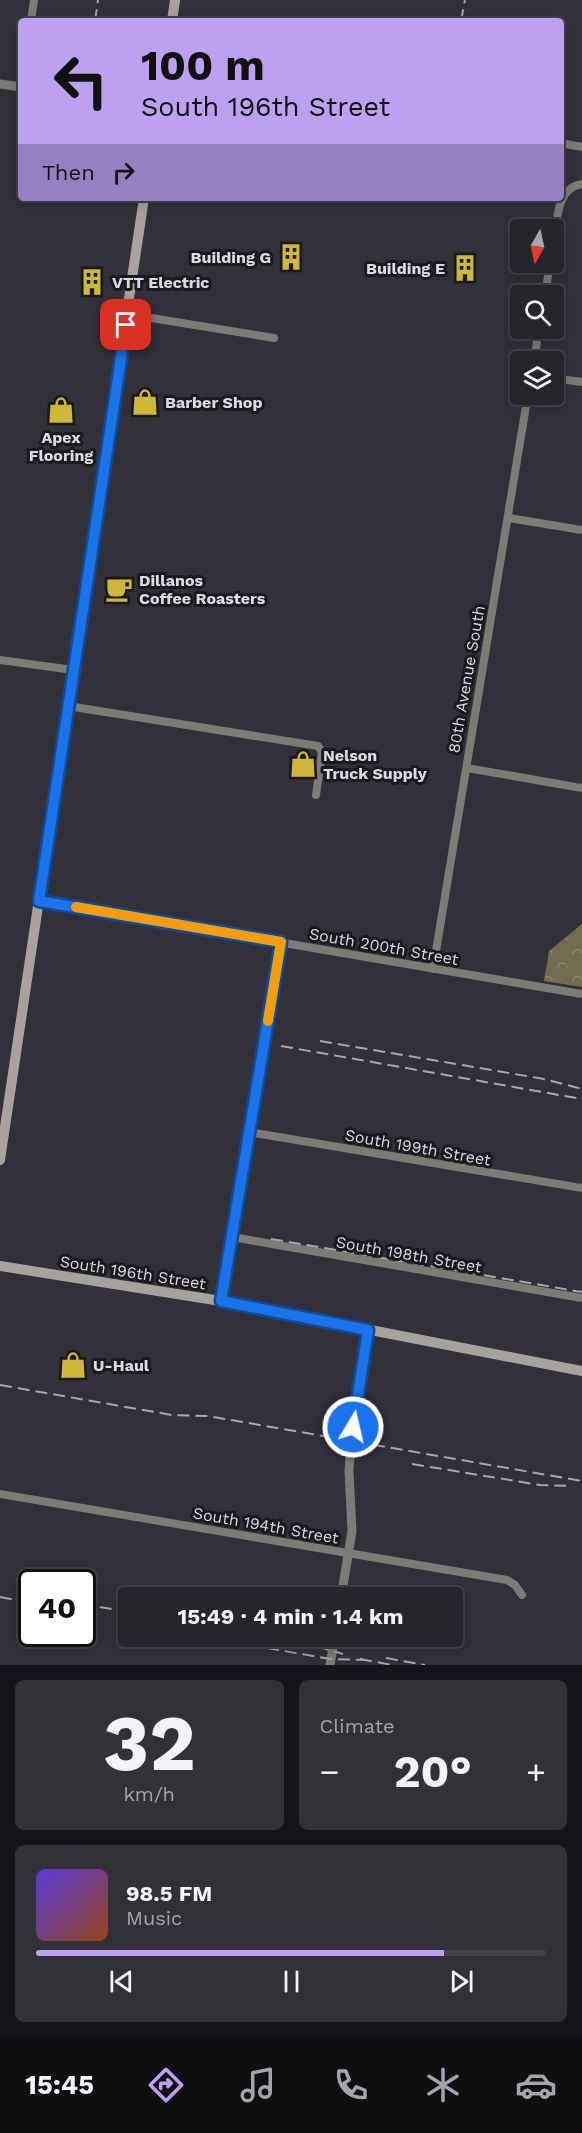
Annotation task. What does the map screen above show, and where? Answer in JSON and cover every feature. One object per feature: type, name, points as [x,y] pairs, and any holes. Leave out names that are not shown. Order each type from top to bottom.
[{"type":"main road","points":[[172,18],[175,0]]},
{"type":"main road","points":[[0,1160],[144,201]]},
{"type":"main road","name":"South 196th Street","points":[[0,1266],[221,1301],[581,1369]]},
{"type":"street","points":[[31,18],[34,0]]},
{"type":"street","points":[[0,84],[18,85]]},
{"type":"street","points":[[564,144],[582,147]]},
{"type":"street","points":[[564,198],[569,189],[582,184]]},
{"type":"street","points":[[557,219],[562,201]]},
{"type":"street","points":[[127,315],[274,338]]},
{"type":"street","points":[[564,379],[582,382]]},
{"type":"street","name":"80th Avenue South","points":[[433,969],[526,405]]},
{"type":"street","points":[[508,518],[582,530]]},
{"type":"street","points":[[0,660],[73,670]]},
{"type":"street","points":[[68,706],[318,746],[322,752],[316,795]]},
{"type":"street","points":[[467,768],[582,788]]},
{"type":"street","name":"South 200th Street","points":[[39,901],[582,994]]},
{"type":"street","points":[[221,1301],[281,942]]},
{"type":"street","name":"South 199th Street","points":[[249,1132],[582,1188]]},
{"type":"street","name":"South 198th Street","points":[[232,1237],[582,1298]]},
{"type":"street","points":[[343,1587],[349,1553],[352,1513],[351,1442],[368,1330]]},
{"type":"street","name":"South 194th Street","points":[[0,1494],[507,1580],[522,1595]]},
{"type":"street","points":[[330,1665],[333,1647]]},
{"type":"green space","points":[[582,924],[582,987],[544,981],[549,951]]},
{"type":"railway","points":[[95,18],[98,0]]},
{"type":"railway","points":[[462,18],[465,0]]},
{"type":"railway","points":[[320,1041],[544,1079],[582,1089]]},
{"type":"railway","points":[[281,1046],[582,1099]]},
{"type":"railway","points":[[271,1239],[582,1292]]},
{"type":"railway","points":[[0,1385],[172,1415],[208,1416],[582,1481]]},
{"type":"railway","points":[[412,1464],[540,1485],[571,1486]]},
{"type":"railway","points":[[0,1597],[18,1600]]},
{"type":"railway","points":[[96,1606],[118,1610]]},
{"type":"railway","points":[[261,1647],[331,1659],[367,1660]]},
{"type":"railway","points":[[319,1647],[343,1654]]},
{"type":"railway","points":[[386,1658],[425,1665]]},
{"type":"railway","points":[[360,1659],[393,1665]]},
{"type":"slow traffic","points":[[76,907],[281,942],[268,1021]]},
{"type":"place","name":"Building G","points":[[291,257]]},
{"type":"place","name":"Building E","points":[[465,268]]},
{"type":"place","name":"VTT Electric","points":[[92,282]]},
{"type":"place","name":"Barber Shop","points":[[145,402]]},
{"type":"place","name":"Apex Flooring","points":[[61,410]]},
{"type":"place","name":"Dillanos Coffee Roasters","points":[[119,589]]},
{"type":"place","name":"Nelson Truck Supply","points":[[303,764]]},
{"type":"place","name":"U-Haul","points":[[73,1365]]},
{"type":"route","points":[[126,325],[39,901],[281,942],[221,1301],[368,1330],[353,1427]]}]
